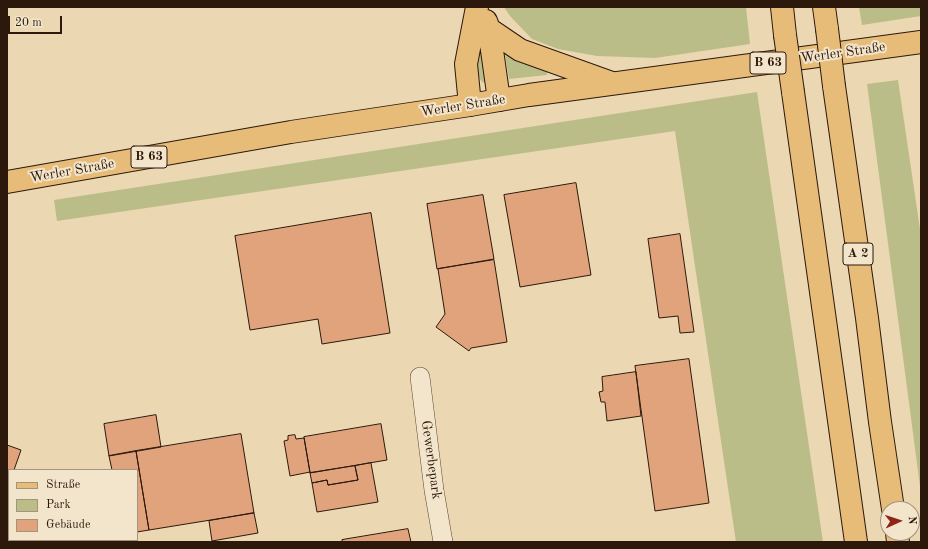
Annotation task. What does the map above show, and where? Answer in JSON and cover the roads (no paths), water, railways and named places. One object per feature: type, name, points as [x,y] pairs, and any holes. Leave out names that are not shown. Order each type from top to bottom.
[{"type":"main road","points":[[470,105],[466,64],[476,7]]},
{"type":"main road","points":[[480,7],[489,29],[498,100]]},
{"type":"main road","points":[[782,7],[856,542]]},
{"type":"main road","name":"A 2","points":[[824,7],[892,501]]},
{"type":"main road","points":[[489,29],[520,50],[612,83]]},
{"type":"main road","name":"Werler Straße","points":[[7,182],[291,132],[498,100],[612,83],[921,42]]},
{"type":"street","name":"Gewerbepark","points":[[420,377],[434,490],[443,542]]}]
